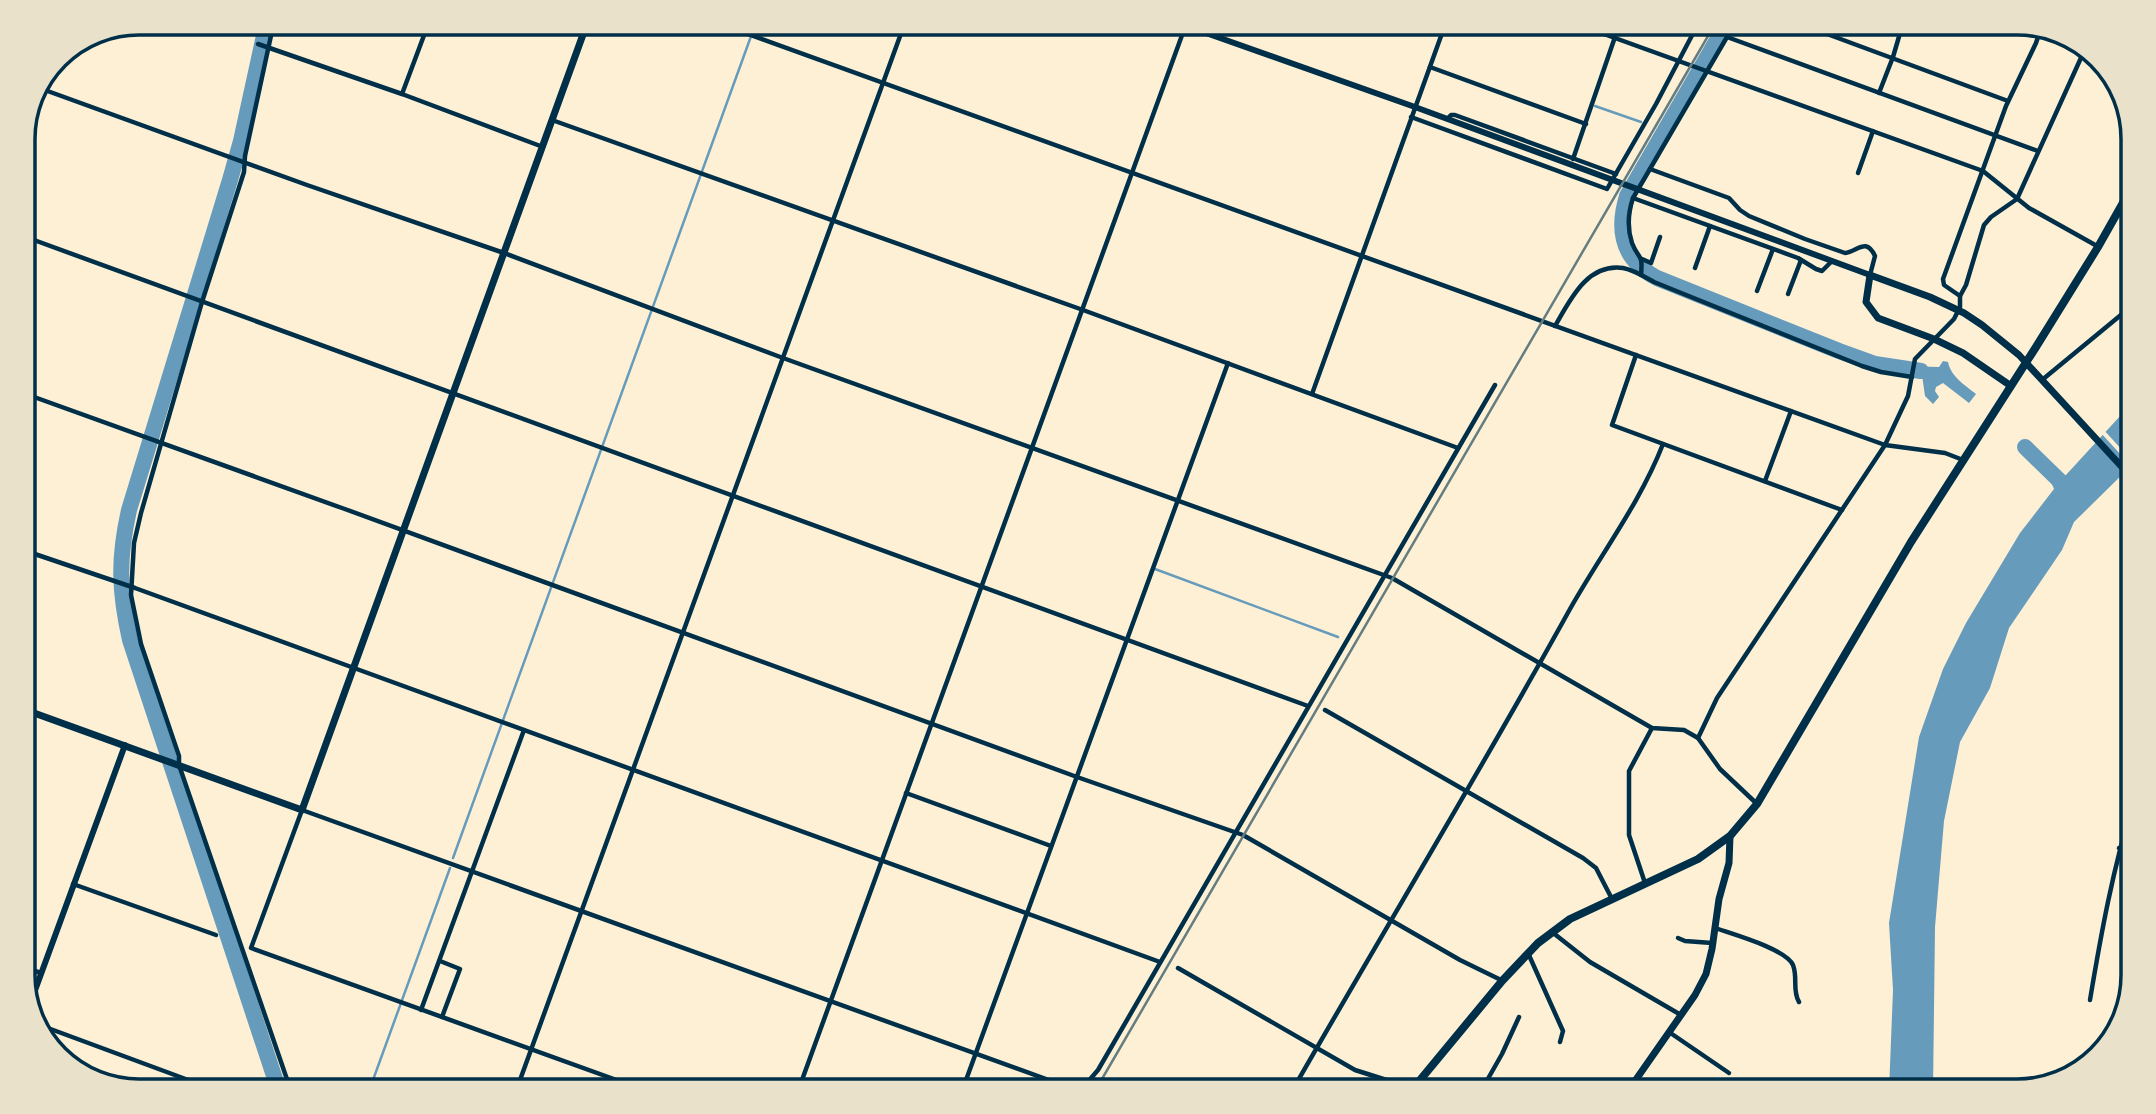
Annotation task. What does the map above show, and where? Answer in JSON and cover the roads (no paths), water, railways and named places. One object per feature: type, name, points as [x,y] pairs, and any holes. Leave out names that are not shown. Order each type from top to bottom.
[{"type":"highway","points":[[1423,1079],[1502,981],[1527,953],[1552,932],[1570,919],[1698,859],[1730,836],[1757,804],[1911,542],[2098,247],[2121,206]]},
{"type":"main road","points":[[35,713],[302,810],[583,35]]},
{"type":"main road","points":[[2011,386],[1963,353],[1875,316],[1866,302],[1870,275],[1951,306],[1982,325],[2035,372],[2121,466]]},
{"type":"main road","points":[[1637,1079],[1706,974],[1719,899],[1729,863],[1730,836]]},
{"type":"street","points":[[271,35],[245,156],[244,172],[202,302],[136,531],[129,587],[141,644],[179,757],[179,765],[286,1079]]},
{"type":"street","points":[[402,94],[424,35]]},
{"type":"street","points":[[751,35],[1885,445],[1945,453],[1963,460]]},
{"type":"street","points":[[520,1079],[900,35]]},
{"type":"street","points":[[802,1079],[1184,35]]},
{"type":"street","points":[[1210,35],[1415,107],[1870,275],[1875,256],[1868,247],[1861,246],[1845,253],[1805,239],[1744,213],[1729,198],[1650,169]]},
{"type":"street","points":[[1312,394],[1441,35]]},
{"type":"street","points":[[1609,35],[1983,171],[2045,218],[2098,247]]},
{"type":"street","points":[[1411,117],[1607,189],[1692,35]]},
{"type":"street","points":[[1831,35],[2008,101]]},
{"type":"street","points":[[1878,93],[1899,35]]},
{"type":"street","points":[[1573,159],[1615,37]]},
{"type":"street","points":[[1641,274],[1642,261],[1630,234],[1629,216],[1633,198],[1727,37],[2038,151]]},
{"type":"street","points":[[1960,296],[1942,282],[2008,101],[2038,37]]},
{"type":"street","points":[[258,44],[542,147]]},
{"type":"street","points":[[1698,738],[1717,698],[1885,445],[1908,396],[1913,362],[1956,316],[1960,296],[1987,221],[2017,198],[2081,58]]},
{"type":"street","points":[[1430,67],[1586,124]]},
{"type":"street","points":[[48,91],[504,253],[783,358],[1401,582],[1652,728],[1684,730],[1698,738],[1720,769],[1757,804]]},
{"type":"street","points":[[1447,119],[1455,115],[1616,174]]},
{"type":"street","points":[[552,120],[1083,310],[1458,448]]},
{"type":"street","points":[[1858,173],[1873,131]]},
{"type":"street","points":[[1633,198],[1801,260],[1816,270],[1822,271],[1832,261]]},
{"type":"street","points":[[1695,268],[1710,226]]},
{"type":"street","points":[[1642,261],[1651,263],[1660,237]]},
{"type":"street","points":[[35,240],[1308,706]]},
{"type":"street","points":[[1757,291],[1773,249]]},
{"type":"street","points":[[1788,294],[1801,260]]},
{"type":"street","points":[[1555,326],[1572,297],[1589,278],[1603,271],[1620,268],[1641,274],[1654,282],[1861,366],[1912,376]]},
{"type":"street","points":[[2042,380],[2121,315]]},
{"type":"street","points":[[1636,355],[1612,425],[1842,510]]},
{"type":"street","points":[[966,1079],[1227,363]]},
{"type":"street","points":[[1090,1079],[1098,1070],[1495,385]]},
{"type":"street","points":[[35,397],[1235,833],[1502,981]]},
{"type":"street","points":[[1765,481],[1791,411]]},
{"type":"street","points":[[1299,1079],[1581,589],[1652,473],[1663,444]]},
{"type":"street","points":[[35,554],[1160,962]]},
{"type":"street","points":[[1325,710],[1591,864],[1600,873],[1612,899]]},
{"type":"street","points":[[1646,884],[1629,835],[1629,771],[1652,728]]},
{"type":"street","points":[[421,1010],[524,730]]},
{"type":"street","points":[[36,987],[125,744]]},
{"type":"street","points":[[906,793],[1051,846]]},
{"type":"street","points":[[251,948],[302,810],[1046,1079]]},
{"type":"street","points":[[2090,1000],[2121,842]]},
{"type":"street","points":[[74,884],[216,935]]},
{"type":"street","points":[[1715,928],[1758,943],[1787,957],[1793,965],[1794,990],[1800,1002]]},
{"type":"street","points":[[1552,932],[1590,962],[1681,1015]]},
{"type":"street","points":[[1678,938],[1713,943]]},
{"type":"street","points":[[242,948],[251,948],[614,1079]]},
{"type":"street","points":[[1527,953],[1563,1031],[1560,1042]]},
{"type":"street","points":[[440,961],[460,969],[442,1017]]},
{"type":"street","points":[[1178,968],[1316,1049],[1355,1070],[1383,1079]]},
{"type":"street","points":[[35,971],[41,973]]},
{"type":"street","points":[[1488,1079],[1518,1017]]},
{"type":"street","points":[[51,1029],[177,1079]]},
{"type":"street","points":[[1670,1032],[1729,1073]]},
{"type":"water","points":[[1943,361],[1948,362],[1955,376],[1976,394],[1969,403],[1943,383],[1936,387],[1935,391],[1939,397],[1933,404],[1925,396],[1922,375],[1901,372],[1901,366],[1939,367]]},
{"type":"water","points":[[2121,415],[2121,476],[2074,522],[2062,550],[2009,628],[1990,688],[1960,742],[1944,821],[1935,927],[1933,1079],[1889,1079],[1893,990],[1889,923],[1919,737],[1943,669],[1966,623],[2020,533],[2054,489],[2048,474],[2052,470],[2065,476]]},
{"type":"waterway","points":[[264,35],[230,180],[129,510],[121,575],[130,640],[275,1079]]},
{"type":"waterway","points":[[453,858],[751,35]]},
{"type":"waterway","points":[[1720,35],[1627,196],[1622,221],[1625,244],[1630,254],[1636,263],[1657,278],[1875,364],[1921,371]]},
{"type":"waterway","points":[[1595,106],[1641,122]]},
{"type":"waterway","points":[[2025,447],[2065,486]]},
{"type":"waterway","points":[[1155,569],[1338,637]]},
{"type":"waterway","points":[[373,1079],[450,868]]},
{"type":"railway","points":[[1102,1079],[1709,35]]}]
